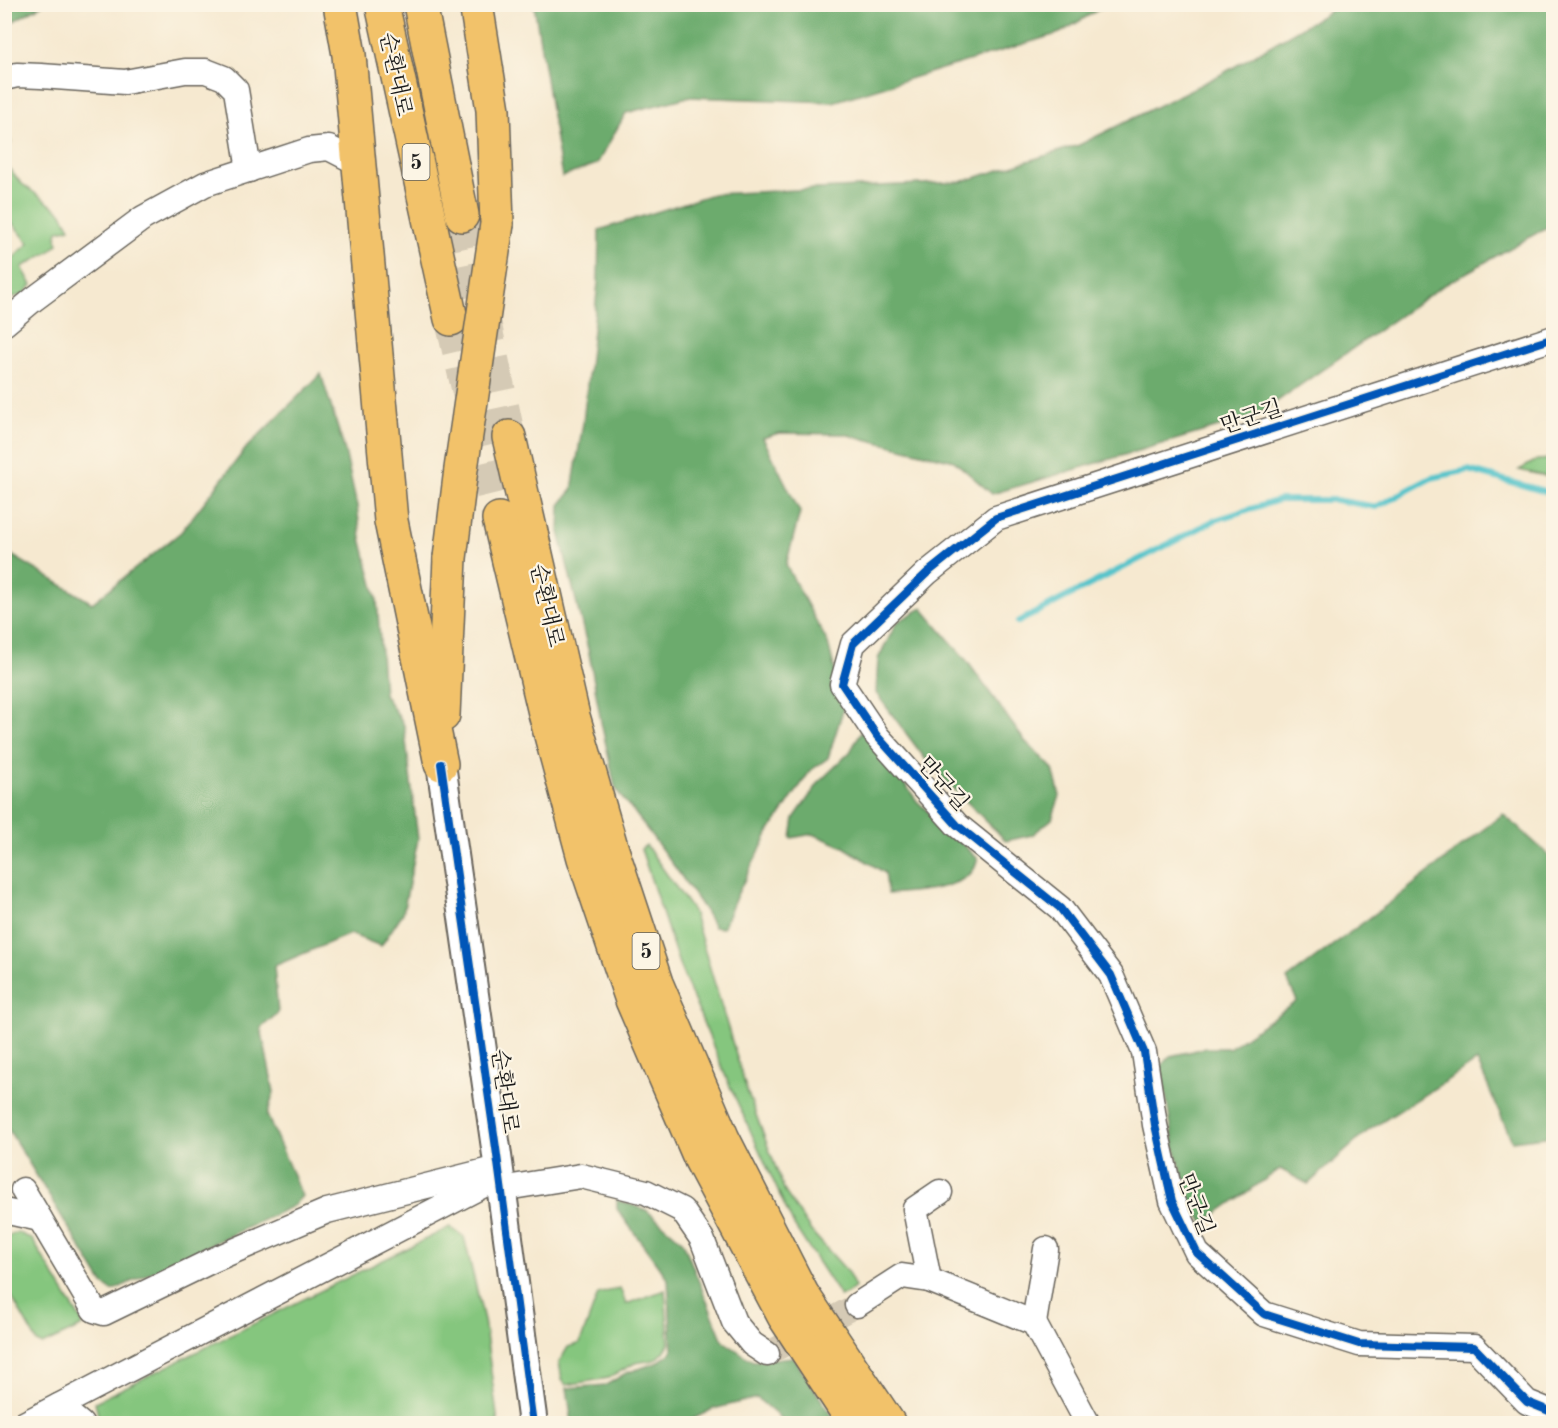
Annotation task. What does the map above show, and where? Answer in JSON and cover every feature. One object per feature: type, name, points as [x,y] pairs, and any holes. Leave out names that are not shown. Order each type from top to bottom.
[{"type":"highway","points":[[340,4],[349,55],[391,521],[441,764]]},
{"type":"highway","name":"순환대로","points":[[382,4],[451,319]]},
{"type":"highway","name":"순환대로","points":[[420,4],[462,215]]},
{"type":"highway","points":[[441,764],[450,558],[497,224],[493,110],[476,4]]},
{"type":"highway","name":"순환대로","points":[[509,437],[573,716],[612,850],[656,983],[723,1139],[802,1294],[889,1424]]},
{"type":"highway","name":"순환대로","points":[[499,519],[545,713],[584,858],[632,1000],[701,1160],[784,1316],[855,1424]]},
{"type":"street","points":[[4,78],[17,75],[125,82],[185,71],[206,71],[224,78],[236,90],[249,170]]},
{"type":"street","points":[[7,318],[142,218],[205,184],[309,150],[329,148],[358,163]]},
{"type":"street","name":"만군길","points":[[1554,338],[996,518],[927,573],[853,644],[842,684],[877,736],[957,825],[1060,908],[1111,975],[1144,1052],[1155,1125],[1172,1202],[1197,1253],[1264,1314],[1359,1344],[1474,1347],[1527,1402],[1554,1413]]},
{"type":"street","name":"순환대로","points":[[441,764],[532,1424]]},
{"type":"street","points":[[23,1190],[94,1310],[104,1313],[213,1260],[327,1210],[499,1178],[581,1176],[646,1192],[682,1210],[702,1239],[734,1322],[752,1344],[767,1354]]},
{"type":"street","points":[[24,1424],[499,1178]]},
{"type":"street","points":[[929,1280],[915,1209],[940,1192]]},
{"type":"street","points":[[4,1211],[40,1219]]},
{"type":"street","points":[[1046,1250],[1034,1323],[1088,1424]]},
{"type":"street","points":[[857,1305],[902,1276],[929,1280],[1034,1323]]},
{"type":"street","points":[[59,1406],[81,1424]]},
{"type":"green space","points":[[5,4],[42,4],[42,5],[5,26]]},
{"type":"green space","points":[[534,4],[1106,5],[1060,33],[833,102],[688,97],[626,113],[597,164],[562,177]]},
{"type":"green space","points":[[1340,5],[1553,5],[1553,224],[1441,287],[1256,416],[992,494],[954,461],[844,434],[779,433],[763,438],[800,512],[786,565],[828,643],[844,707],[828,758],[810,771],[769,832],[723,928],[714,927],[679,873],[615,787],[589,653],[559,532],[560,505],[572,490],[583,423],[598,283],[599,230],[713,194],[961,182],[1079,145],[1222,74]]},
{"type":"green space","points":[[4,131],[11,142],[7,151],[6,165],[21,183],[61,212],[70,228],[58,231],[56,238],[58,244],[49,252],[22,267],[32,285],[24,294],[11,298],[5,295],[7,270],[12,260],[29,243],[5,215]]},
{"type":"green space","points":[[321,374],[345,451],[357,506],[361,538],[377,600],[384,694],[404,725],[418,839],[403,913],[381,946],[350,934],[274,966],[278,1013],[261,1028],[274,1092],[267,1115],[302,1196],[293,1206],[112,1291],[103,1284],[5,1124],[5,551],[92,603],[181,532],[247,447]]},
{"type":"green space","points":[[1553,459],[1553,478],[1519,470],[1537,460]]},
{"type":"green space","points":[[922,608],[967,661],[1024,740],[1053,769],[1060,796],[1052,819],[1032,835],[1006,841],[929,764],[876,693],[878,659],[897,622]]},
{"type":"green space","points":[[861,732],[879,747],[917,801],[978,859],[968,876],[935,889],[888,894],[885,873],[844,847],[813,834],[791,838],[794,818],[820,781],[850,752]]},
{"type":"green space","points":[[1503,814],[1553,859],[1553,1136],[1512,1141],[1477,1061],[1369,1130],[1308,1184],[1280,1169],[1203,1223],[1189,1197],[1174,1145],[1161,1066],[1170,1056],[1206,1048],[1229,1048],[1297,1001],[1287,979],[1391,902]]},
{"type":"green space","points":[[646,845],[693,911],[746,1088],[785,1192],[811,1231],[847,1271],[855,1287],[847,1294],[840,1296],[793,1224],[728,1082],[680,967],[641,849]]},
{"type":"green space","points":[[617,1200],[646,1210],[683,1242],[723,1341],[753,1361],[793,1357],[837,1423],[786,1423],[757,1398],[713,1409],[685,1423],[572,1423],[567,1388],[606,1385],[626,1373],[656,1363],[672,1352],[668,1279],[617,1209]]},
{"type":"green space","points":[[450,1227],[464,1237],[484,1320],[498,1423],[104,1424],[99,1420],[95,1402]]},
{"type":"green space","points":[[17,1232],[32,1239],[82,1322],[81,1327],[42,1345],[37,1342],[5,1285],[5,1238]]},
{"type":"green space","points":[[620,1288],[626,1304],[665,1290],[669,1344],[664,1352],[654,1360],[635,1363],[609,1378],[566,1385],[562,1380],[559,1362],[568,1347],[580,1343],[598,1294]]},
{"type":"waterway","points":[[1018,622],[1215,520],[1279,500],[1336,500],[1376,507],[1431,478],[1468,470],[1554,494]]},
{"type":"tunnel","points":[[462,215],[509,437]]},
{"type":"tunnel","points":[[451,319],[499,519]]},
{"type":"tunnel","points":[[767,1354],[857,1305]]},
{"type":"cycle path","points":[[1554,338],[996,518],[927,573],[853,644],[842,684],[877,736],[957,825],[1060,908],[1111,975],[1144,1052],[1155,1125],[1172,1201],[1197,1253],[1264,1314],[1359,1344],[1474,1347],[1527,1402],[1554,1413]]},
{"type":"cycle path","points":[[441,764],[533,1424]]}]
